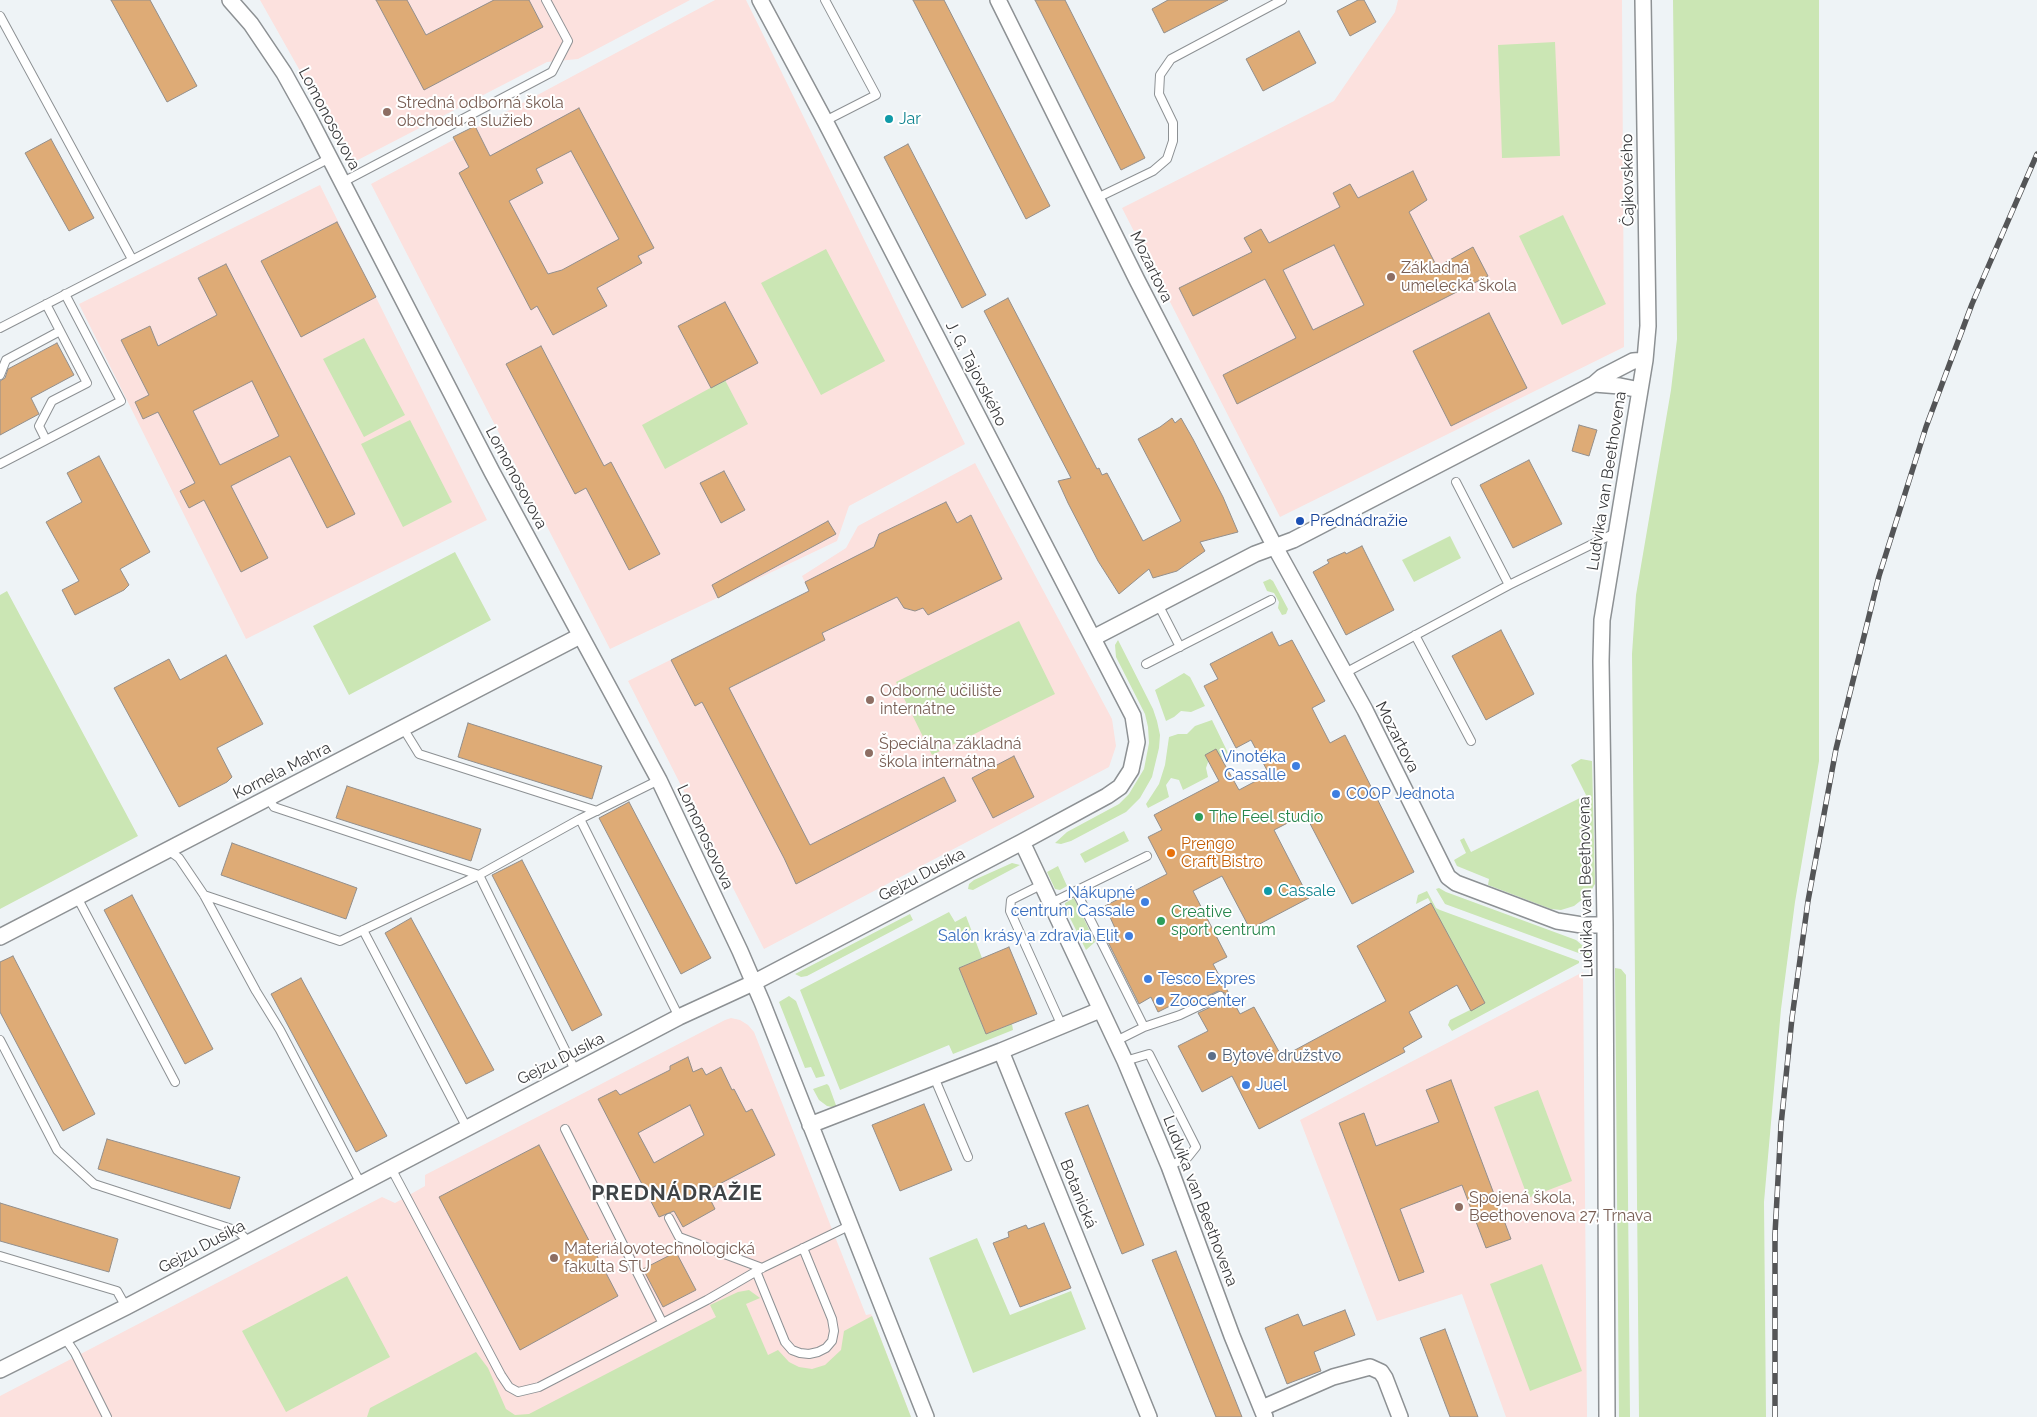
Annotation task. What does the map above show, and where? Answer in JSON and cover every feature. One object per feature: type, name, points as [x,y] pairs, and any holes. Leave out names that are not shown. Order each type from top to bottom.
[{"type":"street","name":"Lomonosovova","points":[[230,0],[251,24],[284,73],[343,182],[492,472],[659,780],[740,951],[753,983]]},
{"type":"street","name":"J. G. Tajovského","points":[[760,0],[825,121],[1133,716],[1136,742],[1131,770]]},
{"type":"street","name":"Mozartova","points":[[998,0],[1141,289],[1275,547],[1345,674],[1448,877],[1456,883],[1557,921],[1582,925],[1605,925]]},
{"type":"street","name":"Čajkovského","points":[[1642,0],[1648,326],[1645,360]]},
{"type":"street","points":[[1093,638],[1255,554],[1293,540],[1594,384],[1602,377],[1634,361],[1645,360]]},
{"type":"street","name":"Ludvika van Beethovena","points":[[1607,1417],[1602,620],[1645,360]]},
{"type":"street","points":[[1594,384],[1640,390]]},
{"type":"street","name":"Kornela Mahra","points":[[0,937],[580,636]]},
{"type":"street","name":"Gejzu Dusíka","points":[[0,1370],[126,1307],[467,1128],[679,1018],[753,983],[1022,842],[1107,796],[1120,787],[1131,770]]},
{"type":"street","name":"Ludvika van Beethovena","points":[[1022,842],[1125,1061],[1169,1166],[1232,1336],[1264,1413],[1333,1377],[1370,1366],[1381,1372],[1385,1378],[1400,1417]]},
{"type":"street","points":[[753,983],[926,1417]]},
{"type":"street","points":[[810,1125],[1100,1010]]},
{"type":"street","name":"Botanická","points":[[1000,1051],[1149,1417]]},
{"type":"lane","points":[[343,182],[552,72],[568,41],[546,0]]},
{"type":"lane","points":[[825,0],[876,95],[825,121]]},
{"type":"lane","points":[[1097,198],[1153,171],[1167,159],[1173,141],[1172,123],[1159,94],[1159,85],[1160,75],[1171,59],[1282,0]]},
{"type":"lane","points":[[0,16],[132,259]]},
{"type":"lane","points":[[0,328],[330,158]]},
{"type":"lane","points":[[0,464],[121,401],[65,294]]},
{"type":"lane","points":[[46,304],[87,383],[52,401],[39,426],[46,440]]},
{"type":"lane","points":[[0,375],[6,360],[60,331]]},
{"type":"lane","points":[[1456,482],[1509,585]]},
{"type":"lane","points":[[1345,674],[1509,585],[1615,533]]},
{"type":"lane","points":[[1146,664],[1271,600]]},
{"type":"lane","points":[[1158,604],[1180,647]]},
{"type":"lane","points":[[1415,635],[1471,741]]},
{"type":"lane","points":[[403,728],[419,754],[597,811]]},
{"type":"lane","points":[[204,895],[340,941],[479,875],[580,819],[659,780]]},
{"type":"lane","points":[[268,798],[274,807],[479,875],[576,1072]]},
{"type":"lane","points":[[580,819],[679,1018]]},
{"type":"lane","points":[[168,850],[179,858],[204,895],[256,991],[285,1038],[361,1184]]},
{"type":"lane","points":[[1052,903],[1147,856]]},
{"type":"lane","points":[[1043,884],[1011,900],[1010,910],[1062,1026]]},
{"type":"lane","points":[[1076,891],[1144,1027]]},
{"type":"lane","points":[[77,897],[175,1082]]},
{"type":"lane","points":[[363,930],[467,1128]]},
{"type":"lane","points":[[1116,1041],[1144,1027],[1180,1015],[1220,996]]},
{"type":"lane","points":[[0,1040],[57,1150],[94,1184],[238,1230],[249,1242]]},
{"type":"lane","points":[[1125,1061],[1148,1054],[1196,1147],[1188,1157],[1169,1166]]},
{"type":"lane","points":[[934,1077],[968,1157]]},
{"type":"lane","points":[[565,1130],[662,1322]]},
{"type":"lane","points":[[390,1168],[509,1388],[518,1392],[539,1387],[707,1300],[759,1270],[851,1225]]},
{"type":"lane","points":[[669,1218],[680,1237],[759,1270],[785,1342],[792,1350],[809,1354],[826,1348],[832,1341],[834,1331],[832,1319],[803,1248]]},
{"type":"lane","points":[[0,1256],[117,1291],[126,1307]]},
{"type":"lane","points":[[65,1338],[107,1417]]},
{"type":"shaded area","name":"Stredná odborná škola obchodu a služieb","points":[[260,0],[690,0],[578,59],[547,62],[352,163]]},
{"type":"shaded area","points":[[715,0],[746,0],[965,444],[849,506],[837,541],[610,649],[371,184]]},
{"type":"shaded area","name":"Základná umelecká škola","points":[[1398,0],[1622,0],[1624,347],[1280,517],[1122,208],[1334,101],[1395,12]]},
{"type":"shaded area","points":[[320,185],[487,520],[246,639],[79,304]]},
{"type":"shaded area","name":"Odborné učilište internátne","points":[[975,463],[1112,719],[1116,746],[1109,767],[764,949],[628,681],[809,591],[802,576],[846,548],[858,526]]},
{"type":"shaded area","name":"Spojená škola, Beethovenova 27, Trnava","points":[[1583,972],[1587,1417],[1506,1417],[1462,1294],[1377,1321],[1300,1120]]},
{"type":"shaded area","name":"Materiálovotechnologická fakulta STU","points":[[731,1018],[740,1020],[754,1032],[866,1315],[871,1314],[872,1316],[911,1417],[0,1417],[0,1396],[382,1197],[395,1203],[425,1186],[425,1175]]},
{"type":"green space","points":[[1673,0],[1819,0],[1819,761],[1795,902],[1781,1009],[1764,1202],[1766,1417],[1639,1417],[1632,654],[1636,595],[1671,390],[1677,339]]},
{"type":"green space","points":[[1555,42],[1560,156],[1502,158],[1498,45]]},
{"type":"green space","points":[[1563,215],[1606,304],[1562,325],[1519,236]]},
{"type":"green space","points":[[826,249],[885,361],[821,395],[761,283]]},
{"type":"green space","points":[[364,338],[405,415],[364,437],[323,359]]},
{"type":"green space","points":[[725,380],[748,424],[665,469],[642,425]]},
{"type":"green space","points":[[410,420],[452,502],[403,527],[361,444]]},
{"type":"green space","points":[[1450,536],[1461,558],[1414,582],[1402,560]]},
{"type":"green space","points":[[455,552],[491,620],[349,695],[313,626]]},
{"type":"green space","points":[[1270,579],[1273,581],[1288,609],[1286,614],[1282,615],[1278,608],[1279,602],[1274,593],[1267,591],[1263,582]]},
{"type":"green space","points":[[7,591],[138,836],[0,909],[0,595]]},
{"type":"green space","points":[[1019,621],[1055,694],[932,755],[896,682]]},
{"type":"green space","points":[[1118,640],[1153,709],[1157,721],[1160,735],[1159,748],[1152,777],[1140,798],[1126,812],[1071,841],[1061,844],[1055,843],[1067,832],[1119,804],[1129,794],[1144,769],[1149,743],[1148,727],[1145,714],[1116,657],[1115,645]]},
{"type":"green space","points":[[1184,673],[1190,677],[1205,706],[1191,712],[1181,711],[1166,721],[1155,690]]},
{"type":"green space","points":[[1212,720],[1230,757],[1214,758],[1208,762],[1206,768],[1208,777],[1183,790],[1179,780],[1171,778],[1166,785],[1169,797],[1148,808],[1146,804],[1159,784],[1165,765],[1169,737],[1187,734],[1195,726]]},
{"type":"green space","points":[[1581,759],[1592,761],[1595,884],[1589,894],[1574,906],[1561,910],[1551,909],[1488,885],[1489,879],[1457,866],[1454,860],[1466,853],[1460,840],[1464,838],[1471,852],[1586,795],[1571,765]]},
{"type":"green space","points":[[1124,831],[1129,841],[1085,863],[1080,854]]},
{"type":"green space","points":[[1012,863],[1020,865],[973,890],[968,889],[969,884],[974,880]]},
{"type":"green space","points":[[1058,866],[1067,886],[1060,890],[1055,889],[1047,872]]},
{"type":"green space","points":[[1439,888],[1576,940],[1589,951],[1592,958],[1445,904],[1436,889]]},
{"type":"green space","points":[[1427,891],[1436,908],[1440,910],[1579,961],[1579,963],[1452,1031],[1448,1025],[1450,1020],[1484,1003],[1428,898],[1416,904],[1418,895]]},
{"type":"green space","points":[[1074,898],[1095,942],[1086,950],[1065,908],[1065,903]]},
{"type":"green space","points":[[949,912],[955,922],[966,916],[982,958],[959,968],[986,1034],[1012,1024],[1013,1030],[953,1054],[949,1045],[840,1090],[800,990]]},
{"type":"green space","points":[[910,914],[913,920],[807,976],[801,977],[795,974]]},
{"type":"green space","points":[[1615,968],[1621,969],[1626,975],[1630,1417],[1619,1417]]},
{"type":"green space","points":[[789,996],[796,1001],[825,1076],[816,1078],[811,1067],[805,1068],[779,1002]]},
{"type":"green space","points":[[827,1084],[837,1108],[827,1106],[819,1100],[813,1089]]},
{"type":"green space","points":[[1538,1090],[1572,1181],[1528,1198],[1494,1107]]},
{"type":"green space","points":[[977,1238],[1010,1315],[1071,1291],[1086,1329],[973,1373],[929,1258]]},
{"type":"green space","points":[[1542,1264],[1582,1371],[1530,1391],[1490,1284]]},
{"type":"green space","points":[[347,1276],[390,1357],[286,1412],[242,1331]]},
{"type":"green space","points":[[749,1290],[760,1298],[746,1304],[768,1355],[778,1350],[789,1362],[799,1367],[812,1369],[825,1365],[841,1350],[844,1331],[872,1316],[911,1417],[367,1417],[370,1408],[476,1352],[488,1368],[506,1409],[515,1415],[529,1414],[716,1317],[710,1305],[738,1292]]},
{"type":"building","points":[[111,0],[150,0],[197,86],[167,102]]},
{"type":"building","points":[[376,0],[407,0],[426,35],[494,0],[529,0],[543,27],[424,90]]},
{"type":"building","points":[[913,0],[944,0],[1050,206],[1026,219]]},
{"type":"building","points":[[1035,0],[1065,0],[1145,158],[1121,170]]},
{"type":"building","points":[[1168,0],[1228,0],[1164,33],[1152,9]]},
{"type":"building","points":[[1358,0],[1364,0],[1376,22],[1350,36],[1337,11]]},
{"type":"building","points":[[1299,31],[1316,63],[1263,91],[1246,59]]},
{"type":"building","points":[[579,108],[654,248],[638,256],[642,263],[597,288],[607,306],[553,335],[537,306],[531,310],[459,173],[469,167],[453,137],[475,126],[490,156]],"holes":[[[571,151],[619,239],[562,270],[548,274],[509,201],[543,183],[536,169]]]},
{"type":"building","points":[[51,139],[94,218],[69,231],[25,153]]},
{"type":"building","points":[[908,144],[986,295],[962,308],[884,157]]},
{"type":"building","points":[[1413,171],[1427,200],[1409,212],[1437,267],[1473,247],[1488,276],[1237,404],[1223,375],[1296,338],[1265,279],[1193,316],[1179,288],[1252,252],[1244,238],[1261,229],[1269,243],[1340,207],[1333,193],[1350,184],[1358,198]],"holes":[[[1334,245],[1364,305],[1313,330],[1283,270]]]},
{"type":"building","points":[[337,222],[376,297],[301,337],[261,261]]},
{"type":"building","points":[[226,264],[355,514],[327,528],[290,456],[231,486],[268,558],[241,572],[204,500],[189,508],[180,491],[195,483],[158,412],[143,419],[135,402],[149,395],[121,340],[150,326],[158,346],[217,315],[198,278]],"holes":[[[252,381],[279,436],[220,465],[193,411]]]},
{"type":"building","points":[[1008,298],[1097,469],[1099,468],[1102,475],[1107,473],[1143,541],[1181,521],[1138,439],[1172,418],[1175,423],[1181,418],[1223,497],[1238,532],[1200,542],[1205,551],[1177,571],[1153,578],[1149,569],[1119,594],[1098,561],[1068,503],[1058,481],[1071,478],[984,311]]},
{"type":"building","points":[[725,302],[758,363],[711,388],[678,326]]},
{"type":"building","points":[[1489,313],[1527,388],[1451,426],[1413,351]]},
{"type":"building","points":[[57,343],[74,375],[31,398],[39,414],[0,435],[0,381],[5,378],[8,369]]},
{"type":"building","points":[[541,346],[604,466],[611,462],[660,554],[629,570],[586,488],[575,494],[506,364]]},
{"type":"building","points":[[1579,425],[1597,430],[1589,456],[1572,451]]},
{"type":"building","points":[[99,456],[150,552],[120,569],[129,585],[124,590],[75,615],[62,590],[79,581],[46,522],[82,502],[67,473]]},
{"type":"building","points":[[1529,460],[1562,524],[1513,548],[1480,485]]},
{"type":"building","points":[[724,471],[745,510],[721,523],[700,483]]},
{"type":"building","points":[[946,502],[957,523],[971,515],[1002,579],[928,615],[923,608],[915,611],[904,608],[897,597],[822,633],[825,640],[729,688],[810,845],[944,777],[956,801],[796,884],[702,702],[695,706],[671,660],[809,591],[805,582],[874,547],[879,534]]},
{"type":"building","points":[[828,521],[836,534],[718,598],[712,585]]},
{"type":"building","points":[[1362,546],[1394,610],[1346,635],[1313,572],[1329,563],[1327,560]]},
{"type":"building","points":[[1501,630],[1534,694],[1486,720],[1452,656]]},
{"type":"building","points":[[1272,632],[1279,646],[1292,640],[1325,701],[1312,708],[1330,743],[1345,735],[1414,872],[1352,904],[1305,814],[1274,830],[1309,898],[1250,929],[1222,876],[1193,891],[1227,957],[1213,964],[1240,1014],[1254,1007],[1282,1057],[1386,1001],[1357,946],[1431,903],[1485,1003],[1471,1011],[1457,985],[1409,1012],[1422,1037],[1403,1048],[1405,1052],[1259,1129],[1232,1076],[1202,1092],[1178,1046],[1208,1031],[1198,1013],[1223,1001],[1226,997],[1225,993],[1218,991],[1193,1003],[1190,996],[1158,1012],[1151,997],[1139,1004],[1108,942],[1119,937],[1105,906],[1167,874],[1148,837],[1162,830],[1154,815],[1219,781],[1205,755],[1216,749],[1239,790],[1269,774],[1251,740],[1236,748],[1204,686],[1218,679],[1210,664]]},
{"type":"building","points":[[226,655],[263,724],[217,748],[232,777],[227,782],[179,807],[114,688],[169,659],[180,680]]},
{"type":"building","points":[[468,723],[602,766],[592,799],[458,757]]},
{"type":"building","points":[[1014,756],[1034,797],[993,818],[972,778]]},
{"type":"building","points":[[347,786],[481,829],[471,861],[336,818]]},
{"type":"building","points":[[629,802],[711,958],[681,974],[599,818]]},
{"type":"building","points":[[232,843],[357,888],[346,919],[221,875]]},
{"type":"building","points":[[522,860],[602,1015],[572,1031],[492,875]]},
{"type":"building","points":[[132,895],[213,1049],[185,1064],[104,910]]},
{"type":"building","points":[[411,918],[494,1070],[466,1084],[385,933]]},
{"type":"building","points":[[1009,947],[1037,1014],[986,1034],[959,968]]},
{"type":"building","points":[[13,956],[95,1114],[63,1131],[0,1012],[0,962]]},
{"type":"building","points":[[301,978],[387,1136],[356,1152],[271,994]]},
{"type":"building","points":[[688,1057],[693,1072],[702,1068],[706,1075],[721,1067],[732,1090],[734,1089],[746,1112],[752,1109],[775,1155],[706,1191],[715,1209],[683,1227],[674,1211],[659,1217],[598,1099],[616,1090],[620,1095],[670,1070],[670,1066]],"holes":[[[690,1105],[704,1135],[654,1163],[638,1133]]]},
{"type":"building","points":[[1451,1080],[1511,1239],[1486,1248],[1462,1185],[1400,1209],[1424,1272],[1399,1281],[1339,1123],[1364,1113],[1376,1146],[1439,1122],[1426,1090]]},
{"type":"building","points":[[924,1104],[952,1170],[900,1191],[872,1125]]},
{"type":"building","points":[[1088,1105],[1144,1245],[1122,1254],[1065,1113]]},
{"type":"building","points":[[107,1139],[240,1177],[230,1209],[98,1169]]},
{"type":"building","points":[[539,1145],[618,1296],[520,1350],[439,1197]]},
{"type":"building","points":[[0,1203],[118,1239],[109,1272],[0,1241]]},
{"type":"building","points":[[1044,1223],[1071,1288],[1020,1307],[993,1243],[1009,1237],[1008,1232],[1026,1225],[1028,1229]]},
{"type":"building","points":[[1176,1251],[1242,1417],[1216,1417],[1152,1260]]},
{"type":"building","points":[[676,1252],[696,1290],[663,1307],[643,1269]]},
{"type":"building","points":[[1345,1310],[1355,1335],[1314,1352],[1321,1371],[1287,1384],[1265,1328],[1298,1314],[1303,1326]]},
{"type":"building","points":[[1445,1329],[1478,1417],[1450,1417],[1420,1338]]},
{"type":"railway","points":[[1775,1417],[1775,1234],[1781,1125],[1792,1018],[1808,901],[1836,749],[1879,576],[1926,427],[1972,304],[2037,154]]},
{"type":"place","name":"Stredná odborná škola obchodu a služieb","points":[[387,112]]},
{"type":"place","name":"Jar","points":[[889,119]]},
{"type":"place","name":"Základná umelecká škola","points":[[1391,277]]},
{"type":"place","name":"Prednádražie","points":[[1300,521]]},
{"type":"place","name":"Odborné učilište internátne","points":[[870,700]]},
{"type":"place","name":"Špeciálna základná škola internátna","points":[[869,753]]},
{"type":"place","name":"Vinotéka Cassalle","points":[[1296,766]]},
{"type":"place","name":"COOP Jednota","points":[[1336,794]]},
{"type":"place","name":"The Feel studio","points":[[1199,817]]},
{"type":"place","name":"Prengo Craft Bistro","points":[[1171,853]]},
{"type":"place","name":"Cassale","points":[[1268,891]]},
{"type":"place","name":"Nákupné centrum Cassale","points":[[1145,902]]},
{"type":"place","name":"Creative sport centrum","points":[[1161,921]]},
{"type":"place","name":"Salón krásy a zdravia Elit","points":[[1129,936]]},
{"type":"place","name":"Tesco Expres","points":[[1148,979]]},
{"type":"place","name":"Zoocenter","points":[[1160,1001]]},
{"type":"place","name":"Bytové družstvo","points":[[1212,1056]]},
{"type":"place","name":"Juel","points":[[1246,1085]]},
{"type":"place","name":"Spojená škola, Beethovenova 27, Trnava","points":[[1459,1207]]},
{"type":"place","name":"Materiálovotechnologická fakulta STU","points":[[554,1258]]},
{"type":"district","name":"PREDNÁDRAŽIE","points":[[677,1194]]}]
